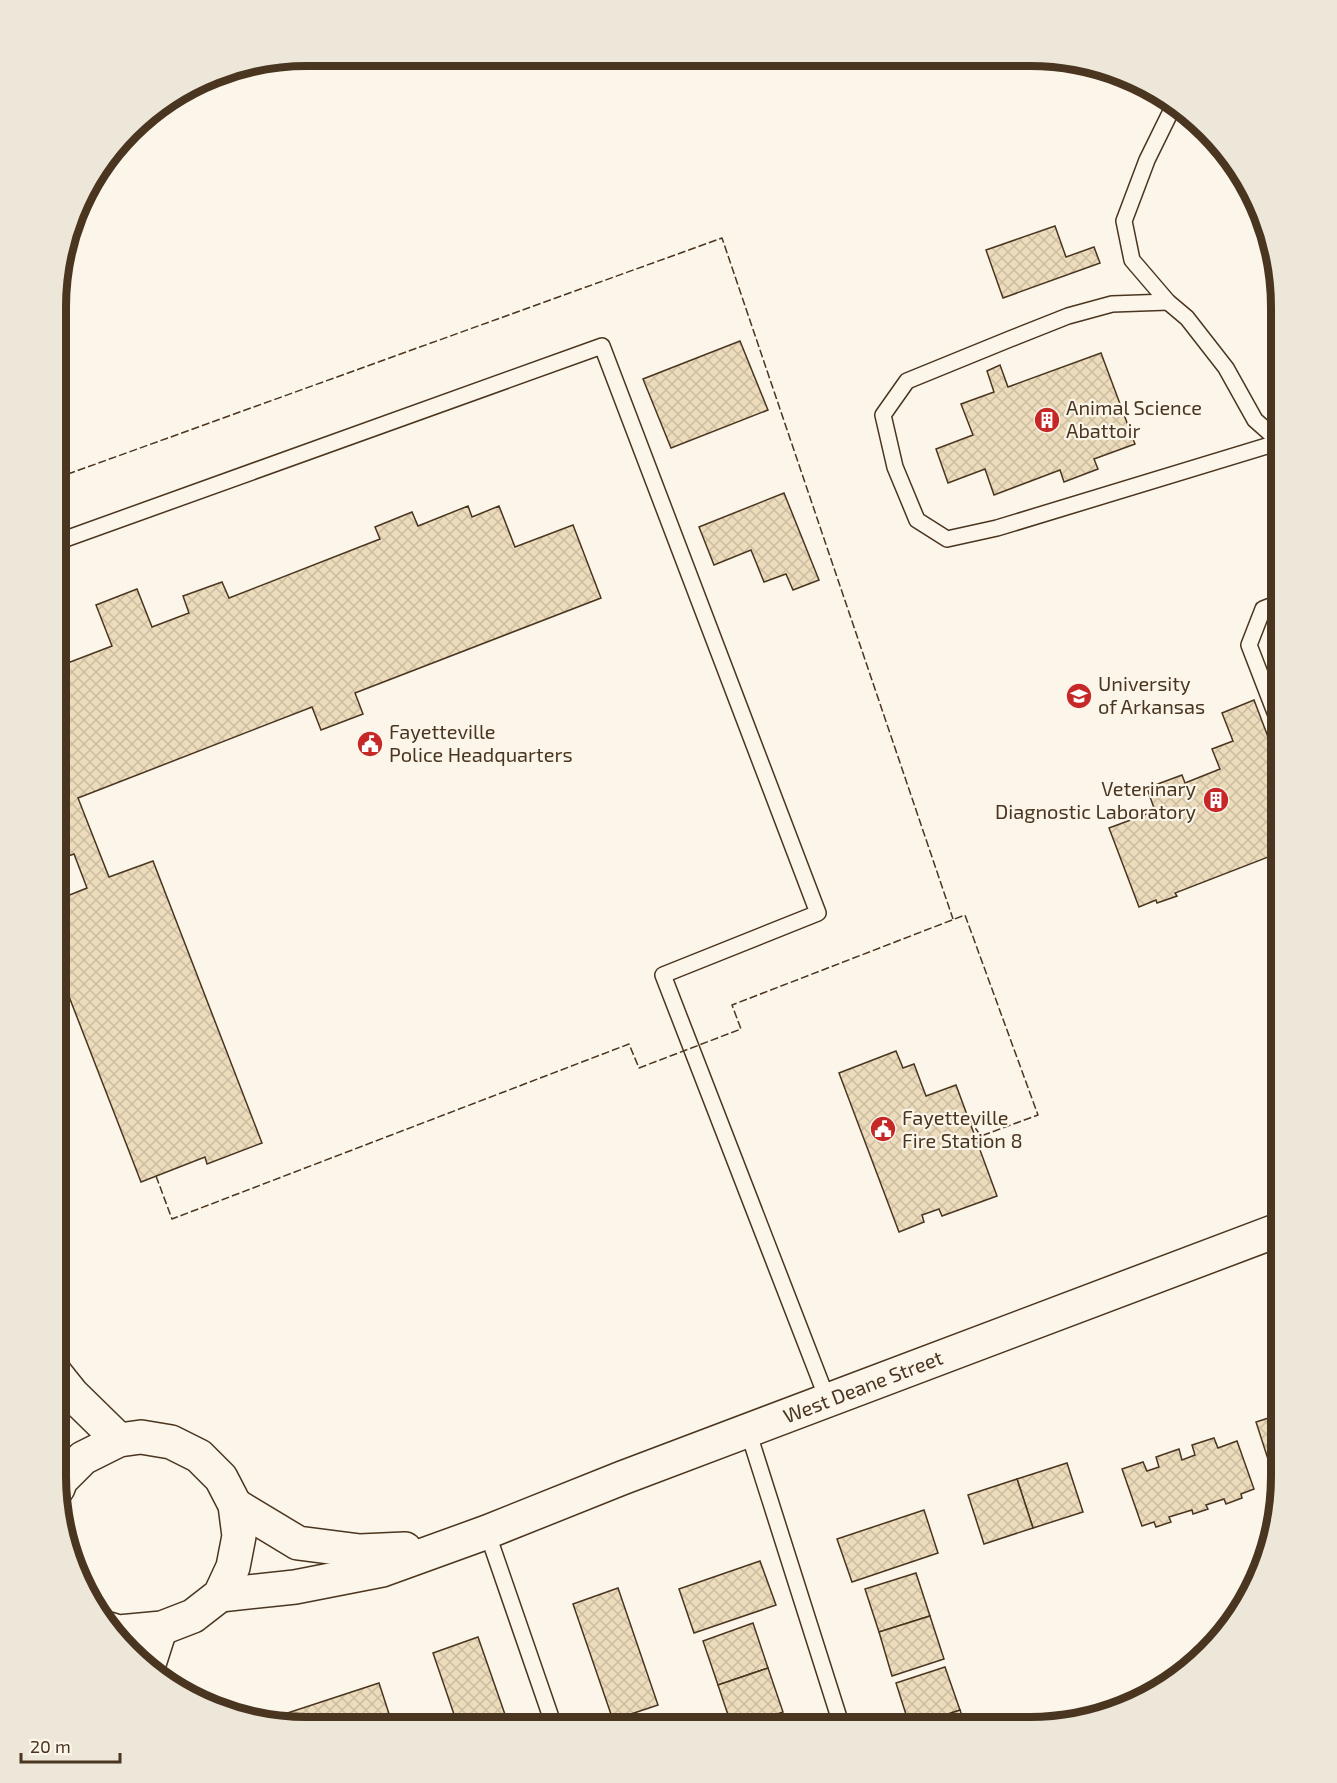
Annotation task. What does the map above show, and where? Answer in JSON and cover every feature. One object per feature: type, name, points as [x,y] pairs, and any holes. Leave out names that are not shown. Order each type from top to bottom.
[{"type":"street","name":"West Deane Street","points":[[220,1595],[296,1587],[382,1570],[1271,1233]]},
{"type":"street","points":[[66,1385],[119,1440]]},
{"type":"street","points":[[66,1472],[83,1458],[119,1440],[141,1437],[171,1442],[199,1456],[221,1478],[235,1505],[239,1536],[233,1567],[220,1595],[193,1616],[162,1628],[123,1632]]},
{"type":"street","name":"West Deane Street","points":[[235,1505],[297,1544],[360,1551],[446,1546]]},
{"type":"street","points":[[152,1660],[162,1628]]},
{"type":"lane","points":[[1171,112],[1147,160],[1124,221],[1132,260],[1168,302],[1187,318],[1226,368],[1255,420],[1271,434]]},
{"type":"lane","points":[[1168,302],[1113,304],[1068,316],[907,381],[883,415],[895,467],[917,520],[947,539],[1018,522],[1271,446]]},
{"type":"lane","points":[[66,539],[602,346],[818,913],[663,975],[828,1401]]},
{"type":"lane","points":[[1271,606],[1263,609],[1249,645],[1271,702]]},
{"type":"lane","points":[[748,1431],[839,1717]]},
{"type":"lane","points":[[487,1532],[551,1717]]},
{"type":"building","points":[[1055,226],[1066,257],[1094,247],[1100,263],[1003,298],[986,250]]},
{"type":"building","points":[[740,341],[768,410],[671,448],[643,379]]},
{"type":"building","name":"Animal Science Abattoir","points":[[1101,353],[1135,444],[1094,459],[1098,469],[1064,482],[1060,470],[994,495],[985,469],[948,483],[936,449],[973,435],[961,404],[994,392],[987,371],[1000,365],[1008,387]]},
{"type":"building","points":[[784,493],[819,580],[793,590],[786,574],[764,582],[751,550],[714,565],[699,527]]},
{"type":"building","points":[[468,506],[472,517],[499,506],[515,547],[573,525],[601,598],[355,693],[363,714],[321,730],[312,707],[78,798],[109,877],[153,861],[262,1143],[207,1164],[205,1157],[141,1182],[66,989],[66,896],[87,888],[74,854],[66,857],[66,664],[112,646],[96,605],[137,589],[152,627],[189,613],[183,596],[222,582],[229,598],[380,539],[375,527],[412,512],[418,526]]},
{"type":"building","name":"Veterinary Diagnostic Laboratory","points":[[1254,700],[1271,745],[1271,856],[1175,893],[1177,896],[1157,903],[1156,900],[1139,907],[1109,828],[1155,811],[1147,788],[1182,775],[1185,783],[1220,769],[1212,749],[1233,741],[1222,713]]},
{"type":"building","points":[[896,1051],[903,1068],[914,1064],[926,1096],[956,1085],[997,1196],[942,1216],[939,1209],[922,1215],[924,1222],[899,1232],[839,1073]]},
{"type":"building","points":[[1271,1417],[1271,1468],[1256,1422]]},
{"type":"building","points":[[1214,1438],[1218,1448],[1237,1441],[1254,1489],[1241,1494],[1242,1498],[1226,1504],[1224,1499],[1206,1505],[1208,1509],[1193,1514],[1192,1510],[1169,1517],[1171,1522],[1156,1527],[1154,1522],[1142,1526],[1122,1469],[1143,1462],[1147,1471],[1159,1467],[1156,1457],[1179,1449],[1182,1460],[1195,1455],[1192,1445]]},
{"type":"building","points":[[1067,1463],[1083,1512],[1033,1528],[1017,1479]]},
{"type":"building","points":[[1017,1479],[1033,1528],[984,1544],[968,1495]]},
{"type":"building","points":[[924,1510],[938,1553],[852,1582],[837,1539]]},
{"type":"building","points":[[760,1561],[776,1605],[694,1633],[679,1589]]},
{"type":"building","points":[[916,1573],[930,1616],[879,1632],[865,1589]]},
{"type":"building","points":[[618,1588],[658,1705],[622,1717],[612,1717],[573,1604]]},
{"type":"building","points":[[930,1616],[944,1659],[892,1676],[879,1632]]},
{"type":"building","points":[[753,1623],[768,1668],[718,1685],[703,1641]]},
{"type":"building","points":[[478,1637],[506,1717],[455,1717],[433,1653]]},
{"type":"building","points":[[945,1667],[960,1710],[939,1717],[907,1717],[896,1683]]},
{"type":"building","points":[[768,1668],[783,1712],[769,1717],[729,1717],[718,1685]]},
{"type":"building","points":[[379,1683],[390,1717],[307,1717],[280,1715]]},
{"type":"building","points":[[960,1710],[962,1717],[940,1717]]},
{"type":"fence","points":[[66,475],[722,238],[953,919]]},
{"type":"fence","points":[[156,1176],[172,1219],[629,1044],[639,1068],[741,1029],[732,1005],[965,915],[1038,1115],[981,1136],[968,1118]]},
{"type":"place","name":"Animal Science Abattoir","points":[[1047,420]]},
{"type":"place","name":"University of Arkansas","points":[[1079,696]]},
{"type":"place","name":"Fayetteville Police Headquarters","points":[[370,744]]},
{"type":"place","name":"Veterinary Diagnostic Laboratory","points":[[1216,800]]},
{"type":"place","name":"Fayetteville Fire Station 8","points":[[883,1129]]}]
